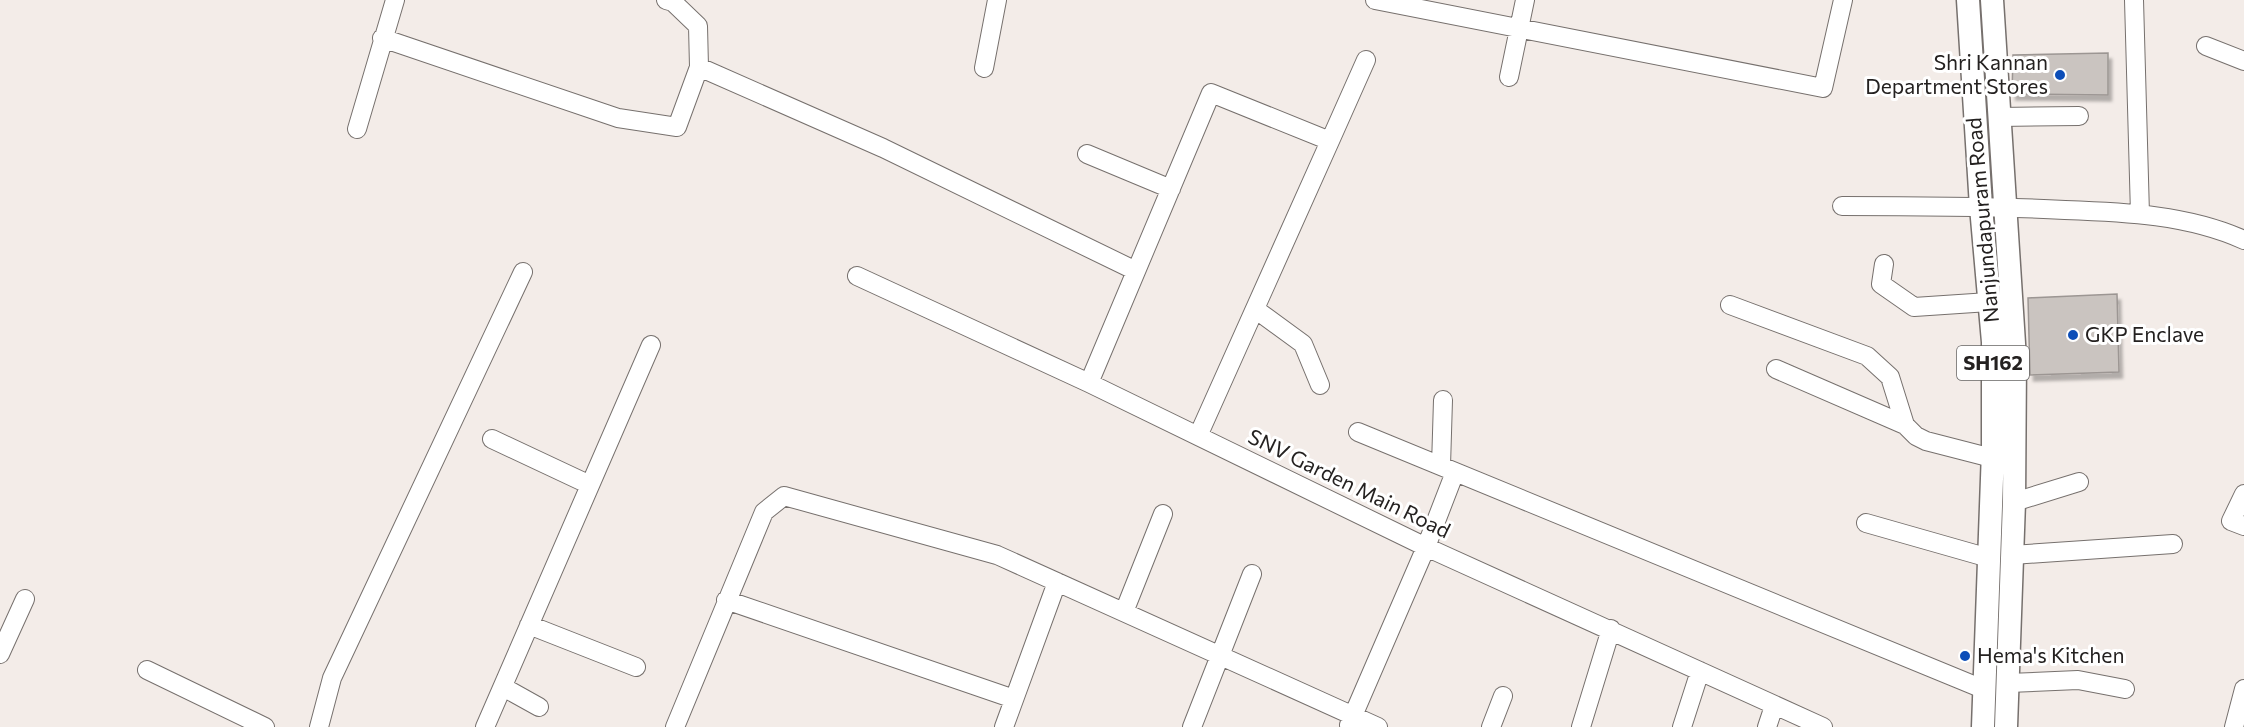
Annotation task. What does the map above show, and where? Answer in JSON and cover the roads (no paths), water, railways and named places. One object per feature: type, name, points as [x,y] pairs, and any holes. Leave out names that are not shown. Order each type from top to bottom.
[{"type":"main road","name":"Nanjundapuram Road","points":[[1968,0],[1994,364],[1983,727]]},
{"type":"main road","name":"Nanjundapuram Road","points":[[1992,0],[2015,359],[2014,502],[2006,727]]},
{"type":"street","points":[[357,129],[395,0]]},
{"type":"street","points":[[382,38],[618,118],[677,127],[699,67],[698,26],[673,2],[666,0]]},
{"type":"street","points":[[984,68],[998,0]]},
{"type":"street","points":[[1375,0],[1823,88],[1843,0]]},
{"type":"street","points":[[1509,77],[1524,0]]},
{"type":"street","points":[[2134,0],[2140,214]]},
{"type":"street","points":[[2206,46],[2243,57]]},
{"type":"street","points":[[1198,436],[1366,60]]},
{"type":"street","points":[[699,67],[883,148],[1136,271]]},
{"type":"street","points":[[1089,383],[1211,93],[1330,141]]},
{"type":"street","points":[[1998,117],[2079,116]]},
{"type":"street","points":[[1087,154],[1171,189]]},
{"type":"street","points":[[1842,206],[2005,207],[2140,214],[2224,231],[2244,240]]},
{"type":"street","points":[[1884,264],[1881,284],[1914,307],[1989,302]]},
{"type":"street","points":[[319,727],[332,678],[523,272]]},
{"type":"street","name":"SNV Garden Main Road","points":[[858,276],[1089,383],[1426,547],[1823,727]]},
{"type":"street","points":[[1730,305],[1867,356],[1890,377],[1905,425]]},
{"type":"street","points":[[1255,309],[1303,344],[1320,385]]},
{"type":"street","points":[[485,727],[651,345]]},
{"type":"street","points":[[1776,369],[1905,425],[1926,441],[1992,458]]},
{"type":"street","points":[[1351,722],[1426,547],[1448,469],[1443,400]]},
{"type":"street","points":[[1358,432],[1983,689]]},
{"type":"street","points":[[492,439],[590,485]]},
{"type":"street","points":[[2014,502],[2079,482]]},
{"type":"street","points":[[2244,494],[2231,521],[2244,526]]},
{"type":"street","points":[[678,726],[726,600],[764,512],[784,496],[997,555],[1220,655],[1351,722],[1378,727]]},
{"type":"street","points":[[1124,612],[1163,514]]},
{"type":"street","points":[[1866,523],[1989,558]]},
{"type":"street","points":[[2012,555],[2173,544]]},
{"type":"street","points":[[1192,727],[1252,574]]},
{"type":"street","points":[[1004,727],[1057,582]]},
{"type":"street","points":[[0,654],[25,599]]},
{"type":"street","points":[[726,600],[1014,699]]},
{"type":"street","points":[[529,625],[636,667]]},
{"type":"street","points":[[1581,727],[1611,629]]},
{"type":"street","points":[[147,670],[265,727]]},
{"type":"street","points":[[1682,727],[1700,671]]},
{"type":"street","points":[[2008,683],[2078,680],[2125,689]]},
{"type":"street","points":[[502,687],[539,707]]},
{"type":"street","points":[[2234,727],[2244,689]]},
{"type":"street","points":[[1491,727],[1503,696]]},
{"type":"street","points":[[1767,727],[1774,706]]},
{"type":"place","name":"Shri Kannan Department Stores","points":[[2060,75]]},
{"type":"place","name":"GKP Enclave","points":[[2073,335]]},
{"type":"place","name":"Hema's Kitchen","points":[[1965,656]]}]
